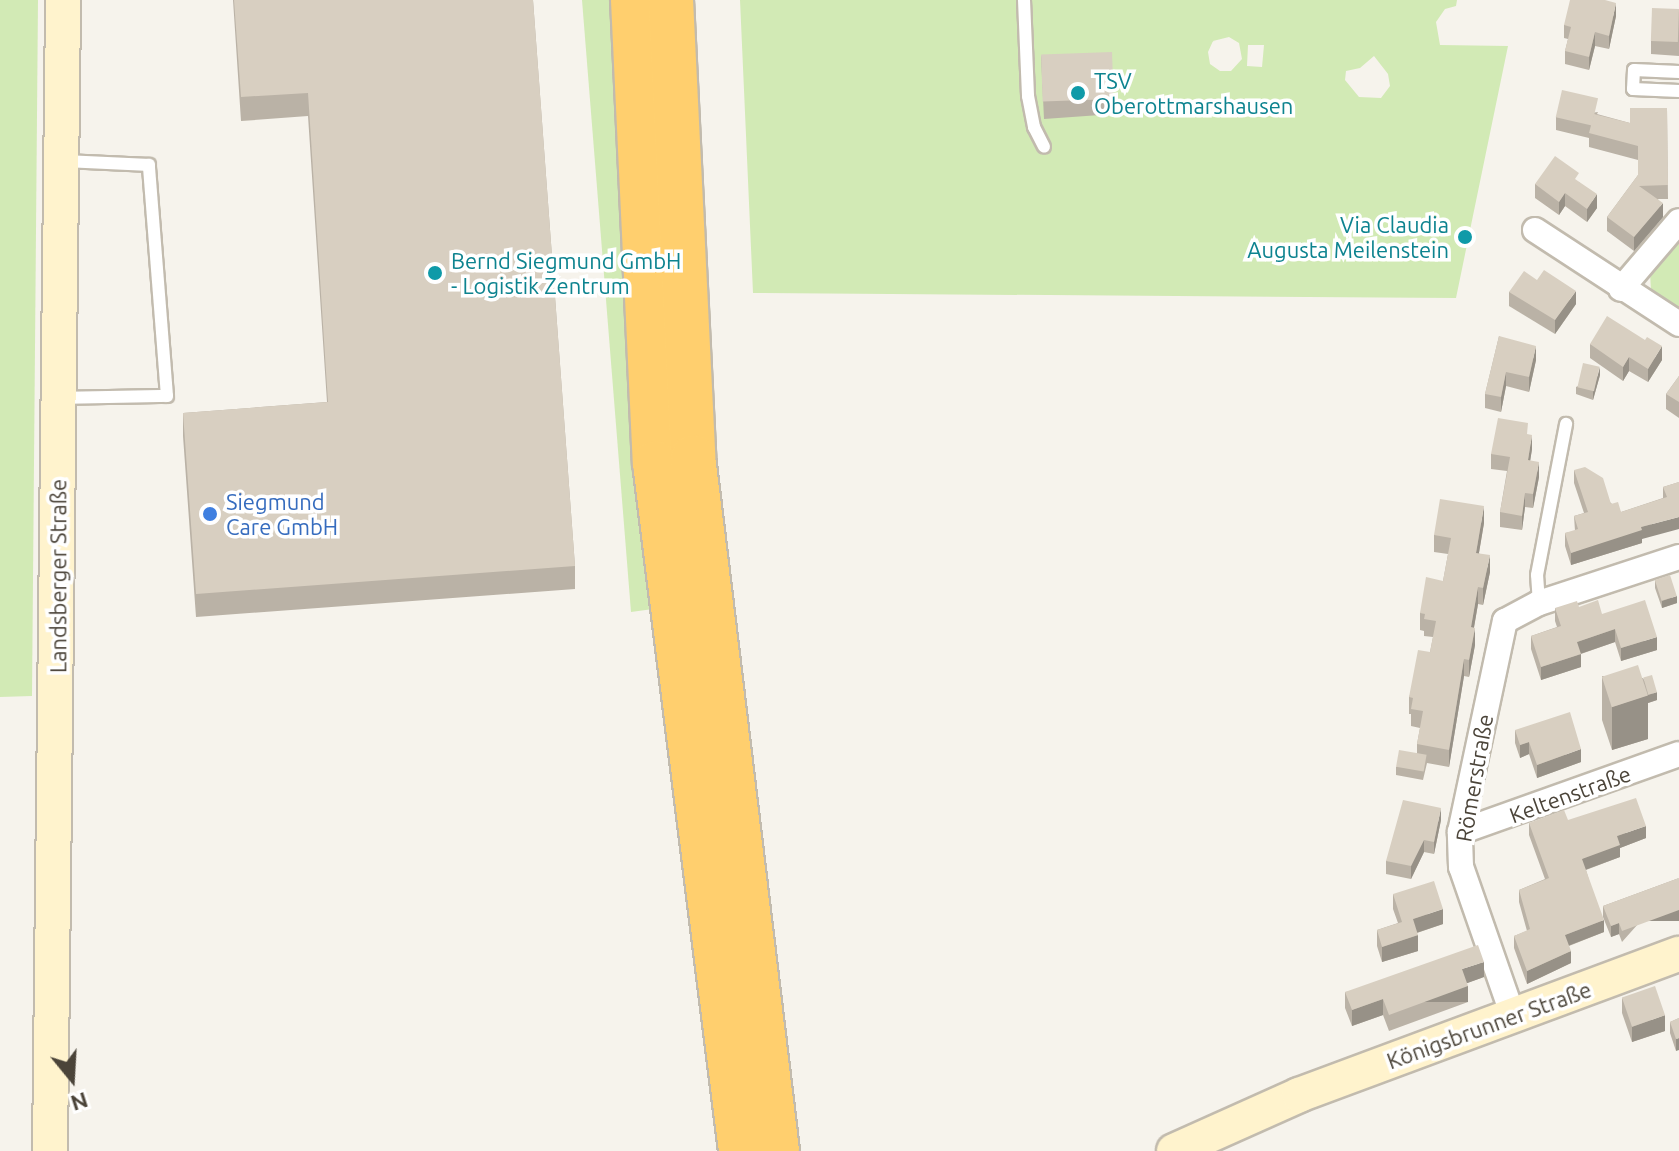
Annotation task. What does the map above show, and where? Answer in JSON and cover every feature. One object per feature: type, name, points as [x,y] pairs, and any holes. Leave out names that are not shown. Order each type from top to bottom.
[{"type":"highway","points":[[633,0],[655,463],[741,1151]]},
{"type":"highway","points":[[671,0],[693,457],[777,1151]]},
{"type":"street","name":"Landsberger Straße","points":[[50,1151],[63,0]]},
{"type":"street","points":[[1621,289],[1679,221]]},
{"type":"street","points":[[1535,230],[1679,324]]},
{"type":"street","name":"Römerstraße","points":[[1513,1016],[1461,867],[1460,832],[1505,621],[1539,603],[1679,557]]},
{"type":"street","name":"Keltenstraße","points":[[1460,832],[1679,754]]},
{"type":"street","name":"Königsbrunner Straße","points":[[1174,1151],[1299,1095],[1679,954]]},
{"type":"lane","points":[[1024,0],[1028,96],[1034,127],[1044,147]]},
{"type":"lane","points":[[1679,72],[1634,70],[1633,89],[1679,91]]},
{"type":"lane","points":[[58,398],[167,396],[149,165],[61,161]]},
{"type":"lane","points":[[1539,603],[1537,575],[1566,424]]},
{"type":"green space","points":[[0,0],[38,0],[32,696],[0,697]]},
{"type":"green space","points":[[582,0],[612,0],[653,609],[631,612]]},
{"type":"green space","points":[[740,0],[1457,0],[1456,6],[1445,9],[1436,22],[1440,45],[1508,46],[1456,298],[753,293]],"holes":[[[1229,37],[1239,43],[1242,59],[1231,71],[1220,71],[1210,64],[1208,52],[1213,41]],[[1248,45],[1264,45],[1262,67],[1247,66]],[[1374,56],[1388,74],[1390,86],[1381,98],[1359,97],[1345,80],[1346,71],[1360,68]]]},
{"type":"green space","points":[[1679,233],[1679,312],[1651,291],[1650,272]]},
{"type":"building","name":"Bernd Siegmund GmbH - Logistik Zentrum","points":[[234,0],[533,0],[575,566],[196,594],[183,413],[328,402],[308,93],[241,97]]},
{"type":"building","points":[[1570,0],[1616,3],[1609,36],[1595,32],[1589,57],[1565,51],[1571,27],[1564,25]]},
{"type":"building","points":[[1652,8],[1679,9],[1678,42],[1651,41]]},
{"type":"building","name":"TSV Oberottmarshausen","points":[[1112,52],[1114,99],[1043,101],[1041,54]]},
{"type":"building","points":[[1562,90],[1598,98],[1592,126],[1556,117]]},
{"type":"building","points":[[1630,108],[1667,108],[1668,185],[1639,186],[1663,203],[1634,237],[1607,217],[1638,175],[1638,146],[1589,133],[1594,114],[1630,123]]},
{"type":"building","points":[[1555,156],[1579,173],[1575,179],[1597,194],[1587,209],[1565,193],[1559,202],[1535,184]]},
{"type":"building","points":[[1544,270],[1576,291],[1555,320],[1509,292],[1524,271],[1537,280]]},
{"type":"building","points":[[1607,316],[1645,340],[1647,337],[1662,346],[1648,369],[1629,357],[1623,367],[1590,344]]},
{"type":"building","points":[[1499,336],[1536,346],[1529,377],[1506,372],[1501,397],[1485,394]]},
{"type":"building","points":[[1583,363],[1600,367],[1594,391],[1577,387]]},
{"type":"building","points":[[1679,376],[1679,402],[1666,394]]},
{"type":"building","points":[[1498,418],[1528,423],[1527,434],[1532,435],[1528,460],[1539,462],[1533,494],[1525,493],[1522,516],[1500,512],[1510,457],[1491,454]]},
{"type":"building","points":[[1585,467],[1603,478],[1611,504],[1618,502],[1621,512],[1667,497],[1663,487],[1679,482],[1679,517],[1641,527],[1642,530],[1571,553],[1565,533],[1578,529],[1574,516],[1588,512],[1574,470]]},
{"type":"building","points":[[1440,499],[1484,506],[1476,553],[1490,555],[1483,588],[1478,587],[1471,627],[1475,628],[1469,660],[1464,659],[1449,750],[1417,744],[1423,711],[1411,709],[1413,698],[1409,697],[1418,650],[1430,652],[1436,621],[1424,619],[1425,614],[1420,613],[1426,577],[1443,581],[1451,538],[1434,535]]},
{"type":"building","points":[[1670,575],[1677,596],[1662,601],[1655,580]]},
{"type":"building","points":[[1598,600],[1602,614],[1645,600],[1657,637],[1621,648],[1615,629],[1577,642],[1581,654],[1541,667],[1531,636],[1561,626],[1555,608],[1577,601],[1579,607]]},
{"type":"building","points":[[1638,665],[1648,695],[1612,707],[1602,677]]},
{"type":"building","points":[[1652,675],[1657,692],[1648,695],[1643,677]]},
{"type":"building","points":[[1570,712],[1581,749],[1537,765],[1529,742],[1520,745],[1515,730]]},
{"type":"building","points":[[1399,750],[1427,755],[1424,772],[1396,767]]},
{"type":"building","points":[[1636,798],[1646,826],[1617,836],[1620,845],[1582,859],[1604,920],[1565,935],[1571,951],[1527,971],[1514,936],[1530,929],[1519,890],[1549,878],[1529,823],[1564,810],[1568,820]]},
{"type":"building","points":[[1403,800],[1441,808],[1434,842],[1424,840],[1411,866],[1386,861]]},
{"type":"building","points":[[1679,878],[1679,910],[1622,931],[1619,923],[1611,926],[1603,906]]},
{"type":"building","points":[[1434,881],[1443,909],[1413,919],[1418,935],[1382,947],[1377,930],[1402,922],[1393,894]]},
{"type":"building","points":[[1478,945],[1484,962],[1462,969],[1468,986],[1389,1015],[1383,999],[1352,1010],[1345,992]]},
{"type":"building","points":[[1655,986],[1665,1015],[1632,1027],[1622,997]]},
{"type":"building","points":[[1679,1018],[1679,1038],[1676,1039],[1670,1022]]},
{"type":"place","name":"TSV Oberottmarshausen","points":[[1078,93]]},
{"type":"place","name":"Via Claudia Augusta Meilenstein","points":[[1465,237]]},
{"type":"place","name":"Bernd Siegmund GmbH - Logistik Zentrum","points":[[435,273]]},
{"type":"place","name":"Siegmund Care GmbH","points":[[210,514]]}]
